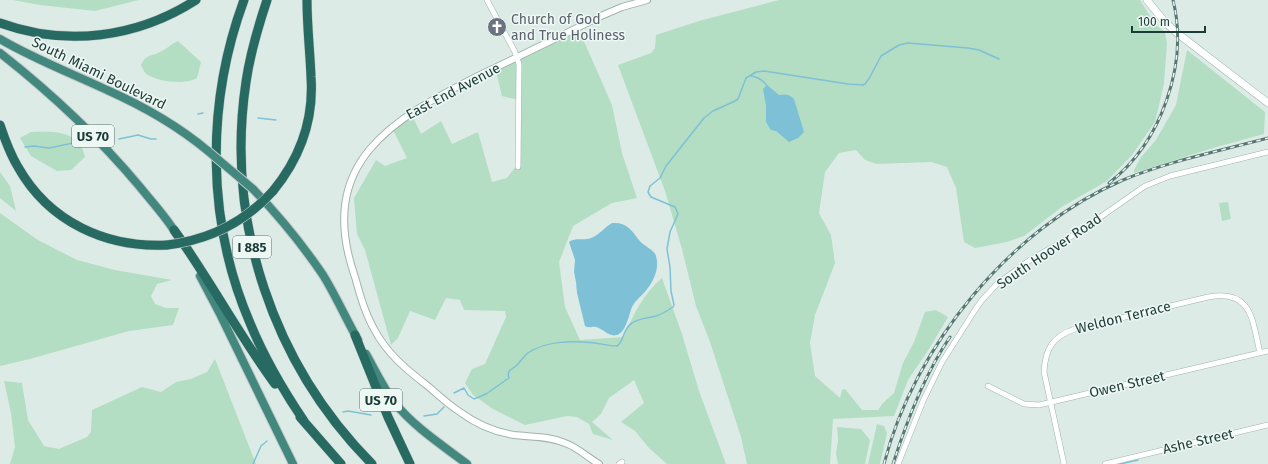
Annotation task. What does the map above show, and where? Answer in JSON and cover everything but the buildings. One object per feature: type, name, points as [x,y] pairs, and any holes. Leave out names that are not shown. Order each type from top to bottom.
[{"type":"highway","points":[[0,23],[28,31],[50,35],[94,36],[127,31],[148,24],[169,16],[196,0]]},
{"type":"highway","name":"I 885","points":[[244,0],[227,55],[219,100],[217,122],[216,167],[220,213],[228,257],[249,322],[272,370],[304,421],[341,464]]},
{"type":"highway","name":"I 885","points":[[267,0],[250,61],[246,82],[242,124],[242,188],[251,244],[258,272],[272,313],[297,364],[311,388],[332,418],[372,464]]},
{"type":"highway","points":[[0,125],[8,147],[24,177],[46,203],[62,216],[91,233],[112,240],[134,244],[167,245],[200,239],[226,228],[250,213],[273,191],[293,163],[302,143],[308,122],[312,89],[307,22],[307,0]]},
{"type":"highway","name":"South Miami Boulevard","points":[[0,39],[25,53],[107,89],[146,110],[184,133],[253,189],[283,222],[311,258],[335,296],[356,335],[388,417],[410,464]]},
{"type":"highway","name":"US 70","points":[[0,52],[38,84],[87,129],[132,178],[174,230],[212,286],[259,361],[284,397],[304,421]]},
{"type":"highway","points":[[174,230],[209,292],[293,464]]},
{"type":"highway","points":[[356,335],[383,385],[402,411],[418,427],[467,464]]},
{"type":"main road","points":[[1147,0],[1176,33],[1268,103]]},
{"type":"street","points":[[487,0],[517,57],[519,64],[518,167]]},
{"type":"street","name":"East End Avenue","points":[[599,464],[564,442],[552,439],[507,434],[480,424],[460,412],[409,372],[385,347],[373,327],[350,264],[345,244],[344,213],[348,192],[361,161],[377,140],[400,120],[425,103],[517,57],[614,10],[647,0]]},
{"type":"street","name":"South Hoover Road","points":[[898,464],[923,401],[942,362],[982,300],[998,284],[1025,263],[1078,232],[1145,186],[1170,176],[1268,152]]},
{"type":"street","name":"Weldon Terrace","points":[[1064,464],[1045,378],[1045,360],[1053,343],[1061,334],[1075,329],[1200,299],[1226,295],[1236,298],[1250,312],[1260,353]]},
{"type":"street","name":"Owen Street","points":[[988,386],[1024,404],[1036,405],[1268,351]]},
{"type":"street","name":"Ashe Street","points":[[1105,464],[1268,425]]},
{"type":"street","name":"East End Avenue","points":[[587,457],[591,464]]},
{"type":"green space","points":[[13,0],[139,0],[95,11],[40,5]]},
{"type":"green space","points":[[779,0],[1140,0],[1155,24],[1165,32],[1167,43],[1164,84],[1155,122],[1132,155],[1107,181],[1063,206],[1024,236],[1007,242],[975,248],[964,242],[956,188],[947,167],[931,162],[877,164],[865,160],[856,150],[839,153],[825,172],[819,213],[831,235],[835,263],[815,315],[810,343],[815,376],[840,398],[842,390],[845,389],[862,410],[878,410],[894,393],[903,363],[914,342],[925,312],[936,310],[948,317],[908,380],[894,416],[833,419],[830,464],[747,464],[741,437],[710,342],[696,306],[682,249],[665,191],[618,65],[651,53],[655,48],[656,35],[699,21]]},
{"type":"green space","points":[[579,30],[612,105],[622,153],[637,198],[612,203],[573,226],[559,262],[565,307],[580,340],[624,337],[639,305],[662,278],[682,334],[699,391],[726,464],[667,464],[649,448],[635,431],[621,422],[644,403],[634,380],[609,398],[601,414],[592,422],[613,440],[593,434],[589,424],[577,417],[567,416],[525,425],[493,409],[473,395],[465,383],[472,369],[485,364],[506,317],[505,311],[464,310],[460,300],[446,298],[435,320],[410,311],[398,338],[391,345],[365,250],[357,234],[354,198],[376,160],[385,166],[407,158],[393,130],[413,117],[421,134],[441,121],[452,144],[478,132],[492,182],[507,178],[519,162],[519,100],[502,96],[496,71]]},
{"type":"green space","points":[[178,41],[201,62],[197,78],[180,82],[172,82],[153,77],[144,71],[141,65],[145,59],[149,56],[157,54]]},
{"type":"green space","points":[[1187,50],[1265,112],[1264,134],[1213,148],[1134,173],[1134,170],[1141,157],[1156,140],[1176,105]]},
{"type":"green space","points":[[31,132],[52,132],[65,134],[81,146],[85,157],[71,170],[57,171],[31,156],[20,138]]},
{"type":"green space","points":[[0,172],[10,186],[16,211],[0,198]]},
{"type":"green space","points":[[1228,202],[1231,219],[1222,221],[1219,203]]},
{"type":"green space","points":[[0,213],[38,240],[77,260],[115,270],[172,280],[157,284],[151,296],[155,304],[166,308],[179,308],[173,325],[129,331],[0,366]]},
{"type":"green space","points":[[215,359],[256,464],[10,464],[15,447],[11,413],[4,381],[22,383],[28,420],[44,446],[59,449],[87,437],[91,432],[92,410],[142,387],[161,392],[176,382],[191,379],[207,372]]},
{"type":"green space","points":[[877,424],[884,426],[887,433],[880,464],[868,464]]},
{"type":"green space","points":[[837,427],[861,429],[870,440],[865,464],[838,464],[836,454],[838,440]]},
{"type":"water","points":[[767,85],[779,95],[784,94],[791,96],[794,99],[804,132],[798,138],[789,142],[776,131],[771,130],[766,122],[766,106],[763,89]]},
{"type":"water","points":[[612,223],[625,225],[628,227],[641,242],[651,249],[656,256],[657,261],[655,276],[650,285],[632,307],[624,329],[616,335],[610,335],[596,327],[585,326],[577,293],[574,272],[575,260],[569,242],[591,238]]},
{"type":"waterway","points":[[454,393],[464,388],[468,395],[474,399],[486,394],[509,378],[508,373],[510,370],[527,354],[543,346],[560,342],[595,343],[617,346],[629,325],[635,321],[656,316],[673,307],[674,305],[671,291],[670,267],[667,249],[670,232],[678,214],[675,207],[651,197],[648,192],[650,186],[660,178],[666,166],[704,118],[713,111],[738,99],[746,78],[756,72],[764,71],[863,85],[870,77],[881,56],[899,45],[908,43],[968,48],[979,50],[999,59]]},
{"type":"waterway","points":[[751,76],[760,79],[767,86]]},
{"type":"waterway","points":[[198,114],[203,113]]},
{"type":"waterway","points":[[258,118],[276,120]]},
{"type":"waterway","points":[[119,139],[138,135],[156,139]]},
{"type":"waterway","points":[[25,147],[34,146],[49,148],[78,142]]},
{"type":"waterway","points":[[424,416],[437,414],[444,407]]},
{"type":"waterway","points":[[343,412],[348,411],[371,415]]},
{"type":"waterway","points":[[253,464],[261,446],[267,441]]},
{"type":"waterway","points":[[1120,464],[1138,460]]},
{"type":"railway","points":[[1109,183],[1127,166],[1143,147],[1156,124],[1166,100],[1173,75],[1177,50],[1177,25],[1173,0]]},
{"type":"railway","points":[[884,464],[898,420],[918,377],[943,335],[973,296],[1006,260],[1043,228],[1082,201],[1140,173],[1268,138]]},
{"type":"railway","points":[[893,464],[904,431],[924,382],[950,337]]},
{"type":"place","name":"Church of God and True Holiness","points":[[497,27]]}]
